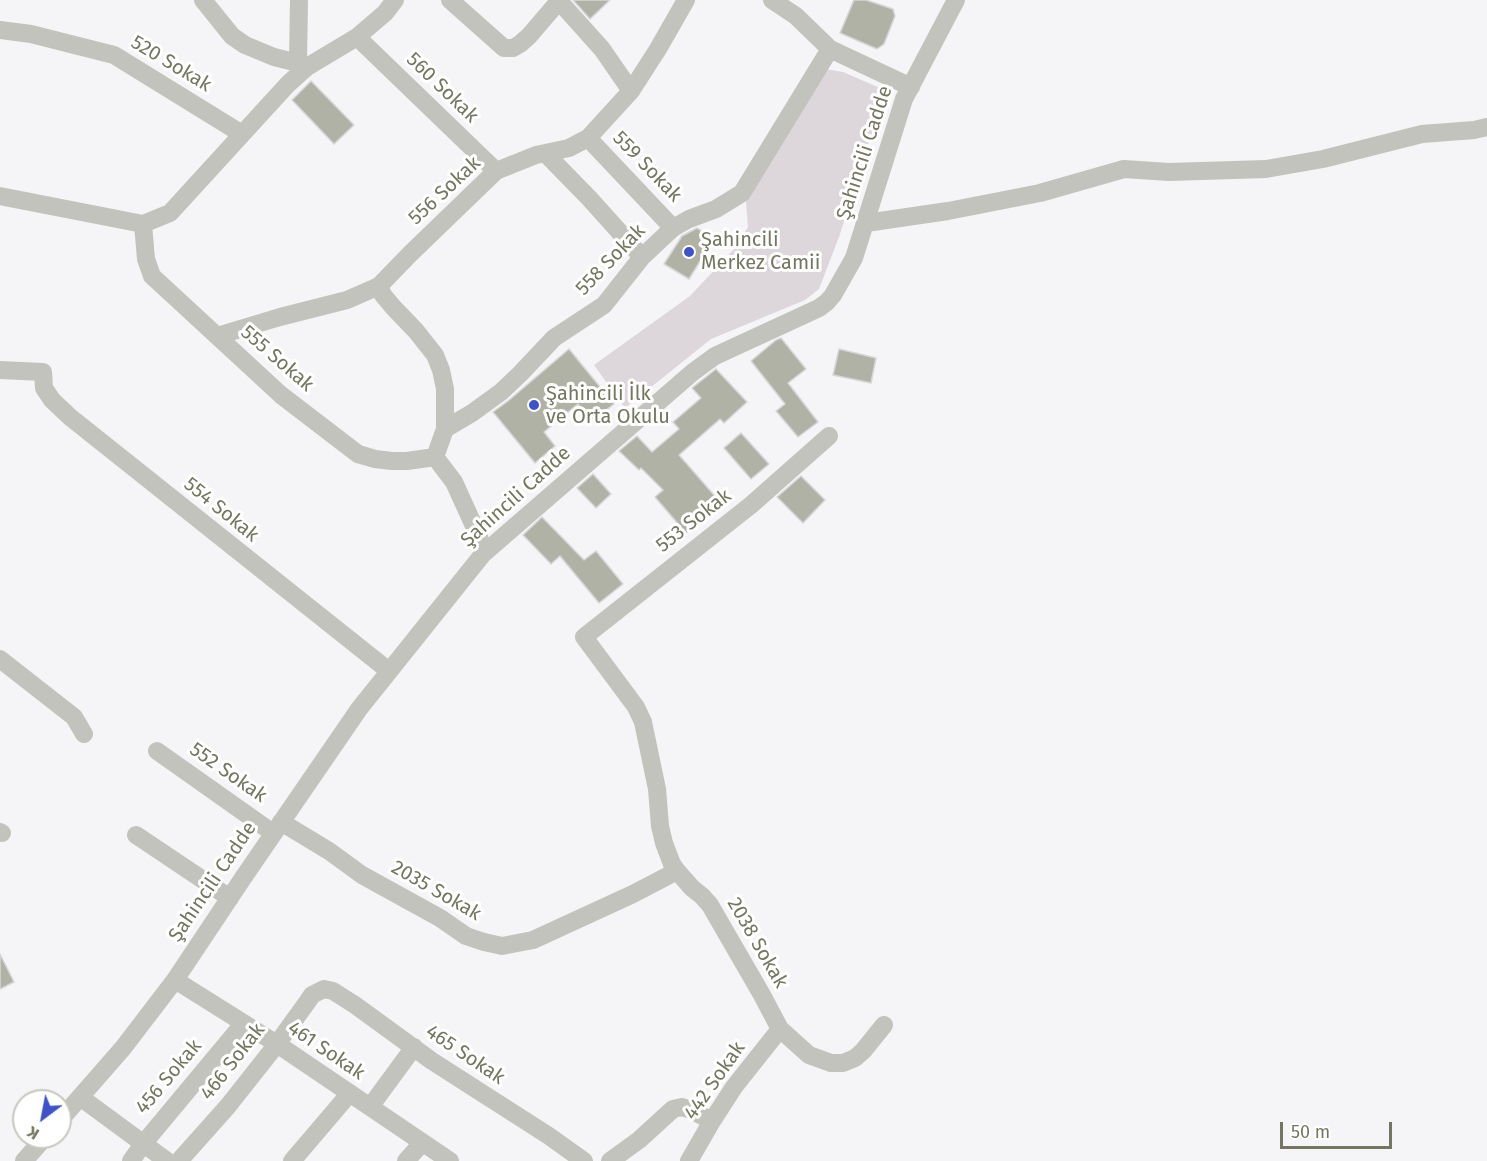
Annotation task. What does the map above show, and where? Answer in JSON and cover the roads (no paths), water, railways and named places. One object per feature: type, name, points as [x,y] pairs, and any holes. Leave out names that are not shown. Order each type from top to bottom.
[{"type":"street","points":[[203,0],[232,36],[244,45],[302,65]]},
{"type":"street","points":[[299,0],[302,65]]},
{"type":"street","points":[[0,196],[143,224],[170,213],[288,84],[302,65],[357,37],[385,14],[395,0]]},
{"type":"street","points":[[450,0],[504,48],[513,48],[520,44],[559,1],[602,49],[631,91]]},
{"type":"street","name":"556 Sokak","points":[[217,336],[347,300],[379,286],[495,171],[536,155],[569,148],[588,138],[631,91],[686,0]]},
{"type":"street","points":[[772,0],[799,8],[830,49],[911,87]]},
{"type":"street","name":"Şahincili Cadde","points":[[72,1106],[123,1048],[176,980],[359,709],[483,554],[693,372],[716,356],[819,308],[833,295],[854,258],[904,99],[956,0]]},
{"type":"street","name":"520 Sokak","points":[[0,30],[31,34],[114,55],[243,134]]},
{"type":"street","name":"560 Sokak","points":[[357,37],[495,171]]},
{"type":"street","name":"558 Sokak","points":[[445,429],[501,392],[554,338],[604,305],[642,257],[674,228],[689,219],[716,209],[742,193],[830,49]]},
{"type":"street","points":[[866,224],[1040,193],[1124,169],[1266,170],[1323,159],[1422,134],[1487,127]]},
{"type":"street","name":"559 Sokak","points":[[588,138],[674,228]]},
{"type":"street","points":[[546,154],[642,257]]},
{"type":"street","name":"555 Sokak","points":[[143,224],[146,259],[152,276],[281,395],[358,454],[392,461],[435,457]]},
{"type":"street","points":[[379,286],[383,295],[435,355],[441,370],[445,389],[445,429],[435,457],[454,482],[479,537],[483,554]]},
{"type":"street","name":"554 Sokak","points":[[0,370],[43,372],[44,388],[52,400],[70,417],[388,671]]},
{"type":"street","name":"553 Sokak","points":[[584,637],[751,506],[828,436]]},
{"type":"street","name":"2038 Sokak","points":[[584,637],[636,707],[643,722],[657,789],[660,826],[672,864],[710,905],[780,1029],[809,1055],[831,1063],[843,1063],[855,1058],[863,1051],[884,1025]]},
{"type":"street","points":[[0,659],[74,717],[84,735]]},
{"type":"street","name":"552 Sokak","points":[[157,751],[277,828]]},
{"type":"street","name":"2035 Sokak","points":[[277,828],[329,851],[362,875],[440,918],[466,936],[502,946],[533,940],[677,871]]},
{"type":"street","points":[[136,835],[230,898]]},
{"type":"street","name":"461 Sokak","points":[[176,980],[277,1044],[450,1161]]},
{"type":"street","name":"466 Sokak","points":[[179,1161],[228,1106],[308,1001],[320,990]]},
{"type":"street","name":"465 Sokak","points":[[320,990],[333,991],[355,1005],[584,1161]]},
{"type":"street","name":"456 Sokak","points":[[131,1161],[243,1024]]},
{"type":"street","name":"442 Sokak","points":[[689,1161],[734,1087],[780,1029]]},
{"type":"street","points":[[370,1107],[414,1047]]},
{"type":"street","points":[[292,1161],[350,1093]]},
{"type":"street","points":[[80,1096],[167,1161]]},
{"type":"street","points":[[610,1161],[639,1140],[673,1109],[682,1107],[712,1121]]},
{"type":"street","points":[[406,1161],[422,1143]]},
{"type":"street","points":[[24,1161],[34,1149]]},
{"type":"place","name":"Şahincili Merkez Camii","points":[[689,252]]},
{"type":"place","name":"Şahincili İlk ve Orta Okulu","points":[[534,405]]}]
